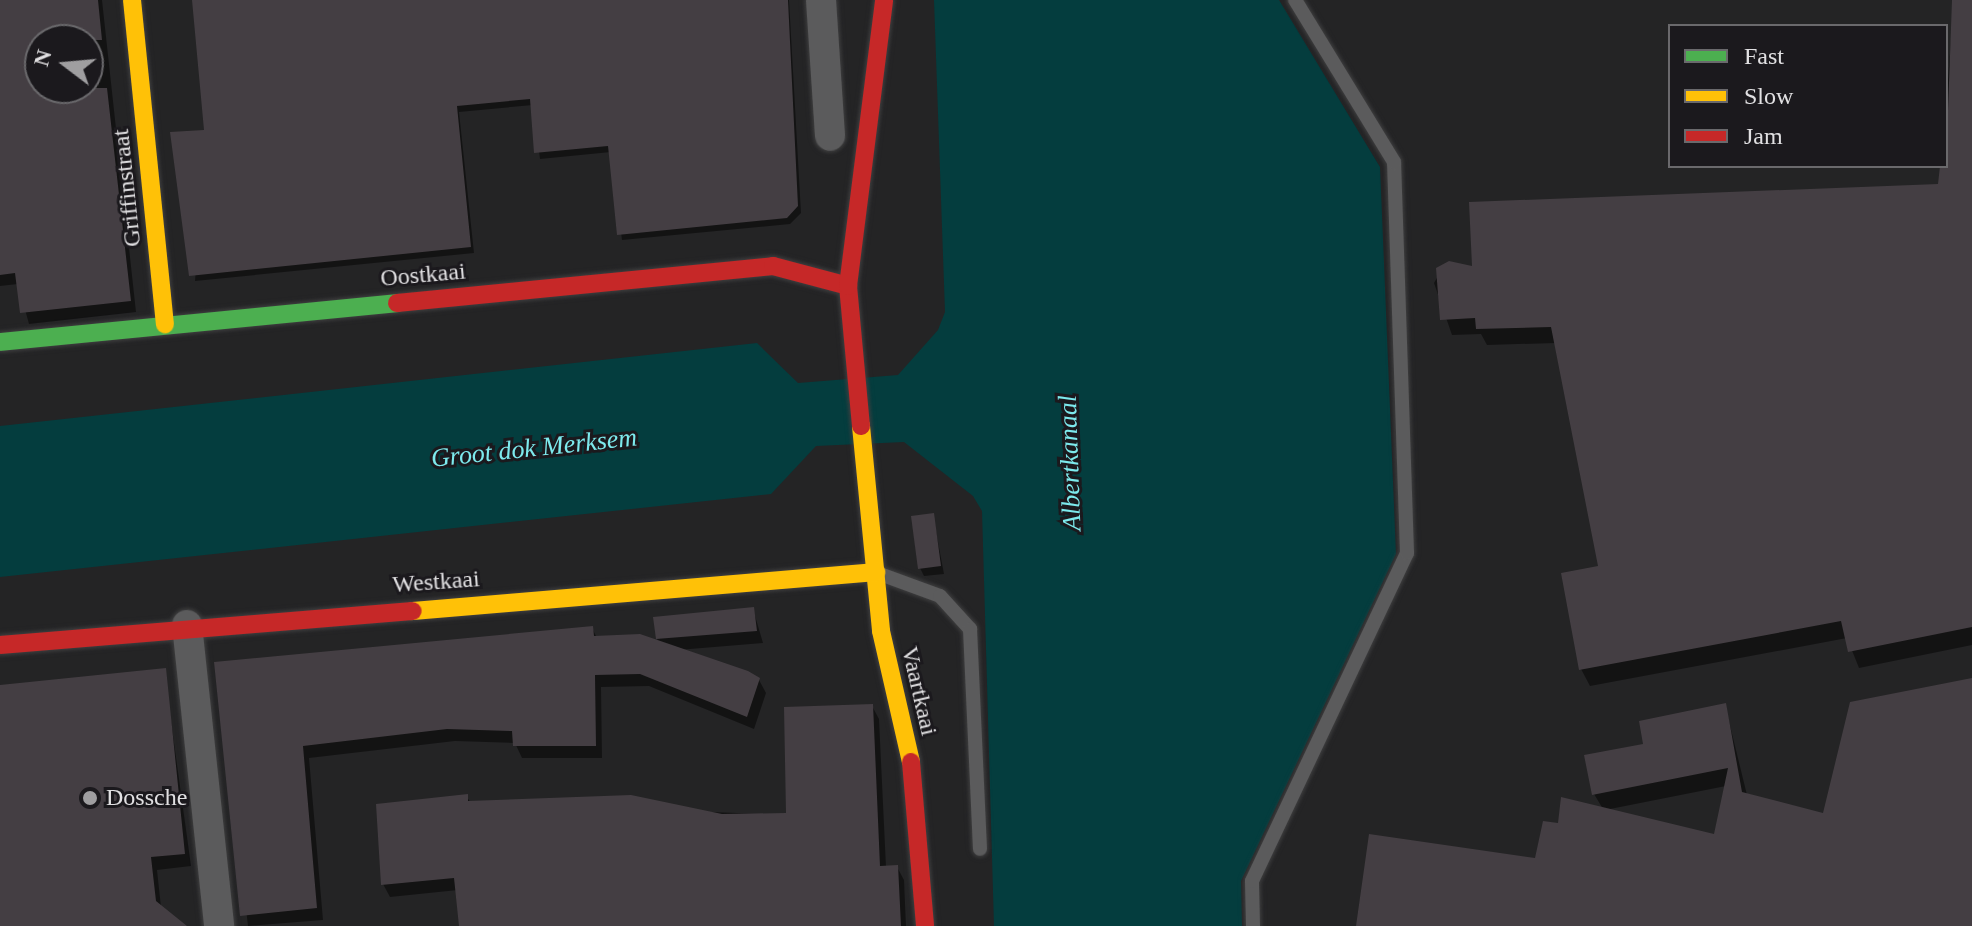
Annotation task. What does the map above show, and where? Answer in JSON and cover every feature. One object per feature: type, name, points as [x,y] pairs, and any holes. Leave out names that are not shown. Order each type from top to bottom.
[{"type":"street","name":"Griffinstraat","points":[[132,0],[165,324]]},
{"type":"street","points":[[821,0],[830,136]]},
{"type":"street","points":[[848,286],[884,0]]},
{"type":"street","name":"Oostkaai","points":[[0,342],[773,266],[848,286]]},
{"type":"street","name":"Vaartkaai","points":[[848,286],[854,378],[881,631],[918,793],[925,926]]},
{"type":"street","name":"Westkaai","points":[[0,645],[187,625],[876,572]]},
{"type":"street","points":[[187,625],[219,926]]},
{"type":"lane","points":[[1253,926],[1252,881],[1407,553],[1394,162],[1295,0]]},
{"type":"lane","points":[[876,572],[940,596],[970,629],[980,849]]},
{"type":"water","points":[[934,0],[1279,0],[1380,167],[1396,554],[1241,881],[1242,926],[994,926],[982,511],[973,496],[904,442],[816,446],[771,494],[0,577],[0,426],[757,343],[798,383],[898,375],[938,330],[945,312]]},
{"type":"building","points":[[0,0],[98,0],[100,24],[24,24],[24,104],[104,104],[104,88],[107,88],[131,301],[20,313],[15,273],[0,275]]},
{"type":"building","points":[[192,0],[788,0],[798,206],[787,218],[617,235],[608,146],[534,153],[530,99],[457,106],[471,247],[189,276],[170,132],[204,130]]},
{"type":"building","points":[[1952,0],[1972,0],[1972,627],[1848,652],[1841,621],[1579,670],[1561,573],[1598,566],[1551,327],[1476,329],[1475,318],[1440,320],[1436,268],[1449,261],[1472,266],[1469,202],[1938,184],[1940,168],[1948,168]]},
{"type":"building","points":[[934,513],[941,566],[918,569],[911,516]]},
{"type":"building","points":[[754,607],[757,631],[656,639],[653,617]]},
{"type":"building","points":[[593,626],[594,636],[640,634],[748,671],[760,678],[747,717],[640,674],[595,675],[596,746],[513,746],[512,731],[447,729],[303,746],[317,908],[240,916],[214,662]]},
{"type":"building","name":"Dossche","points":[[166,668],[185,854],[151,857],[156,901],[187,926],[0,926],[0,685]]},
{"type":"building","points":[[1972,678],[1972,926],[1356,926],[1369,834],[1535,858],[1543,821],[1558,823],[1561,797],[1714,834],[1728,768],[1592,795],[1584,755],[1643,744],[1639,721],[1726,703],[1742,792],[1823,813],[1850,702]]},
{"type":"building","points":[[873,704],[880,866],[898,865],[901,926],[459,926],[454,878],[381,885],[376,804],[468,794],[468,801],[631,795],[722,814],[786,813],[784,707]]},
{"type":"traffic: fast","points":[[0,342],[397,303]]},
{"type":"traffic: slow","points":[[132,0],[165,324]]},
{"type":"traffic: slow","points":[[861,426],[881,631],[911,762]]},
{"type":"traffic: slow","points":[[413,611],[876,572]]},
{"type":"traffic: jam","points":[[861,426],[848,286],[884,0]]},
{"type":"traffic: jam","points":[[397,303],[773,266],[848,286]]},
{"type":"traffic: jam","points":[[0,645],[413,611]]},
{"type":"traffic: jam","points":[[911,762],[925,926]]},
{"type":"place","name":"Dossche","points":[[90,798]]},
{"type":"water label","name":"Groot dok Merksem","points":[[534,448]]},
{"type":"water label","name":"Albertkanaal","points":[[1070,463]]}]
